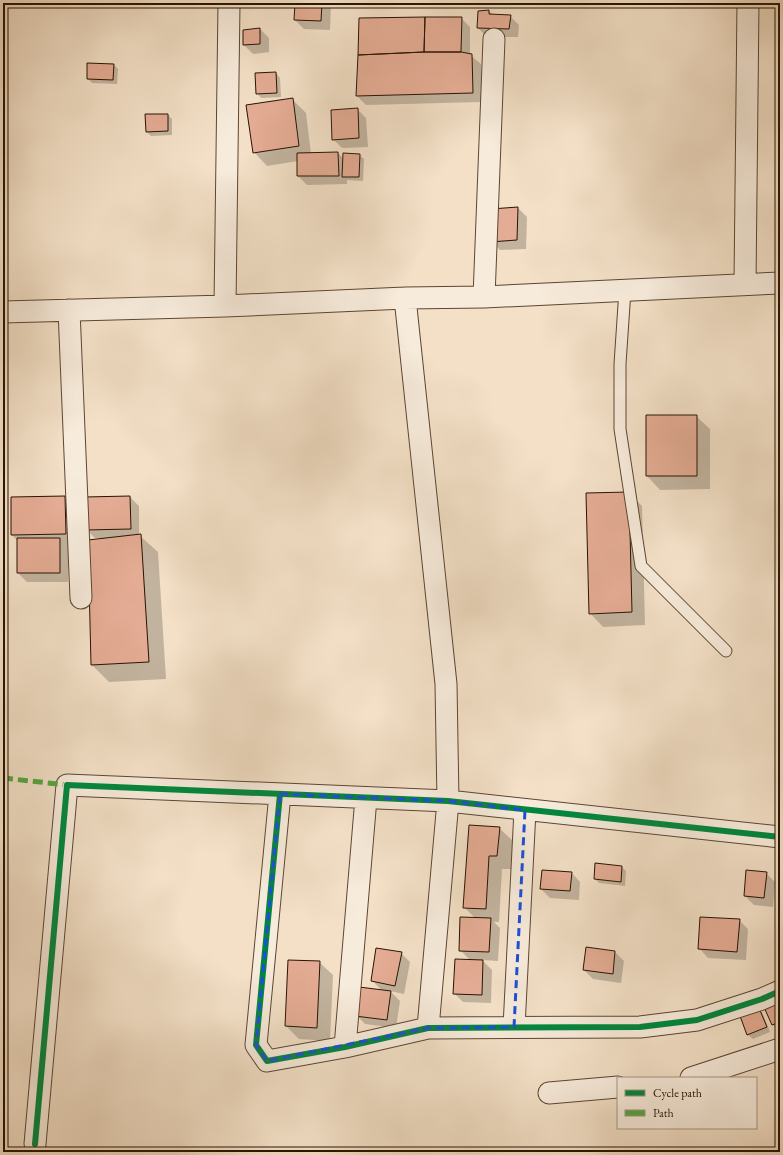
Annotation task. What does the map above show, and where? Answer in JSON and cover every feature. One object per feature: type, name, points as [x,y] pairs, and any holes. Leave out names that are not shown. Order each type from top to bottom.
[{"type":"street","points":[[225,306],[229,3]]},
{"type":"street","points":[[745,284],[748,3]]},
{"type":"street","points":[[484,297],[494,39]]},
{"type":"street","points":[[3,312],[225,306],[405,298],[484,297],[745,284],[780,284]]},
{"type":"street","points":[[405,298],[446,684],[448,801],[428,1028]]},
{"type":"street","points":[[69,310],[81,598]]},
{"type":"street","points":[[35,1144],[67,785],[448,801],[780,836]]},
{"type":"street","points":[[280,794],[256,1045],[267,1061],[345,1047],[428,1028],[640,1027],[697,1020],[762,999],[780,991]]},
{"type":"street","points":[[345,1047],[366,798]]},
{"type":"street","points":[[514,1028],[525,810]]},
{"type":"street","points":[[694,1077],[780,1049]]},
{"type":"street","points":[[549,1093],[617,1087]]},
{"type":"lane","points":[[625,290],[620,364],[620,429],[641,566],[726,651]]},
{"type":"highlighted area","points":[[280,794],[448,801],[525,810],[514,1027],[428,1028],[267,1061],[256,1045]]},
{"type":"building","points":[[295,3],[322,3],[321,21],[294,20]]},
{"type":"building","points":[[489,10],[489,14],[511,15],[509,29],[477,28],[478,11]]},
{"type":"building","points":[[425,17],[462,17],[461,52],[424,52]]},
{"type":"building","points":[[425,17],[424,52],[358,55],[359,18]]},
{"type":"building","points":[[260,28],[260,44],[243,45],[243,30]]},
{"type":"building","points":[[461,52],[472,54],[473,93],[356,96],[358,55]]},
{"type":"building","points":[[87,63],[114,64],[113,80],[87,79]]},
{"type":"building","points":[[276,72],[277,93],[256,94],[255,73]]},
{"type":"building","points":[[293,98],[299,146],[253,153],[246,105]]},
{"type":"building","points":[[358,108],[359,138],[332,140],[331,110]]},
{"type":"building","points":[[145,114],[168,114],[168,131],[146,132]]},
{"type":"building","points":[[338,152],[339,176],[297,176],[297,153]]},
{"type":"building","points":[[343,153],[360,154],[359,177],[342,177]]},
{"type":"building","points":[[518,207],[517,240],[490,242],[491,209]]},
{"type":"building","points":[[646,415],[697,415],[697,476],[646,476]]},
{"type":"building","points":[[629,492],[632,612],[589,614],[586,493]]},
{"type":"building","points":[[65,496],[66,534],[11,535],[11,497]]},
{"type":"building","points":[[130,496],[131,529],[85,530],[84,497]]},
{"type":"building","points":[[141,534],[149,662],[91,665],[88,540]]},
{"type":"building","points":[[17,538],[60,538],[60,573],[17,573]]},
{"type":"building","points":[[469,825],[500,827],[497,856],[489,856],[486,909],[463,908]]},
{"type":"building","points":[[595,863],[622,866],[621,882],[594,879]]},
{"type":"building","points":[[542,870],[572,872],[570,891],[540,889]]},
{"type":"building","points":[[746,870],[767,872],[764,898],[744,896]]},
{"type":"building","points":[[460,917],[491,918],[489,952],[459,951]]},
{"type":"building","points":[[700,917],[740,919],[737,952],[698,949]]},
{"type":"building","points":[[586,947],[615,951],[613,974],[583,970]]},
{"type":"building","points":[[376,948],[402,952],[395,986],[371,981]]},
{"type":"building","points":[[455,959],[483,960],[482,995],[453,994]]},
{"type":"building","points":[[288,960],[320,961],[317,1028],[285,1026]]},
{"type":"building","points":[[359,987],[391,991],[387,1020],[355,1016]]},
{"type":"building","points":[[780,998],[780,1022],[772,1025],[763,1005]]},
{"type":"building","points":[[759,1008],[767,1027],[747,1035],[740,1016]]},
{"type":"marked path","points":[[3,778],[67,785]]},
{"type":"cycle path","points":[[35,1144],[67,785],[448,801],[780,837]]},
{"type":"cycle path","points":[[280,794],[256,1045],[267,1061],[345,1047],[428,1028],[640,1027],[697,1020],[762,999],[780,991]]}]
